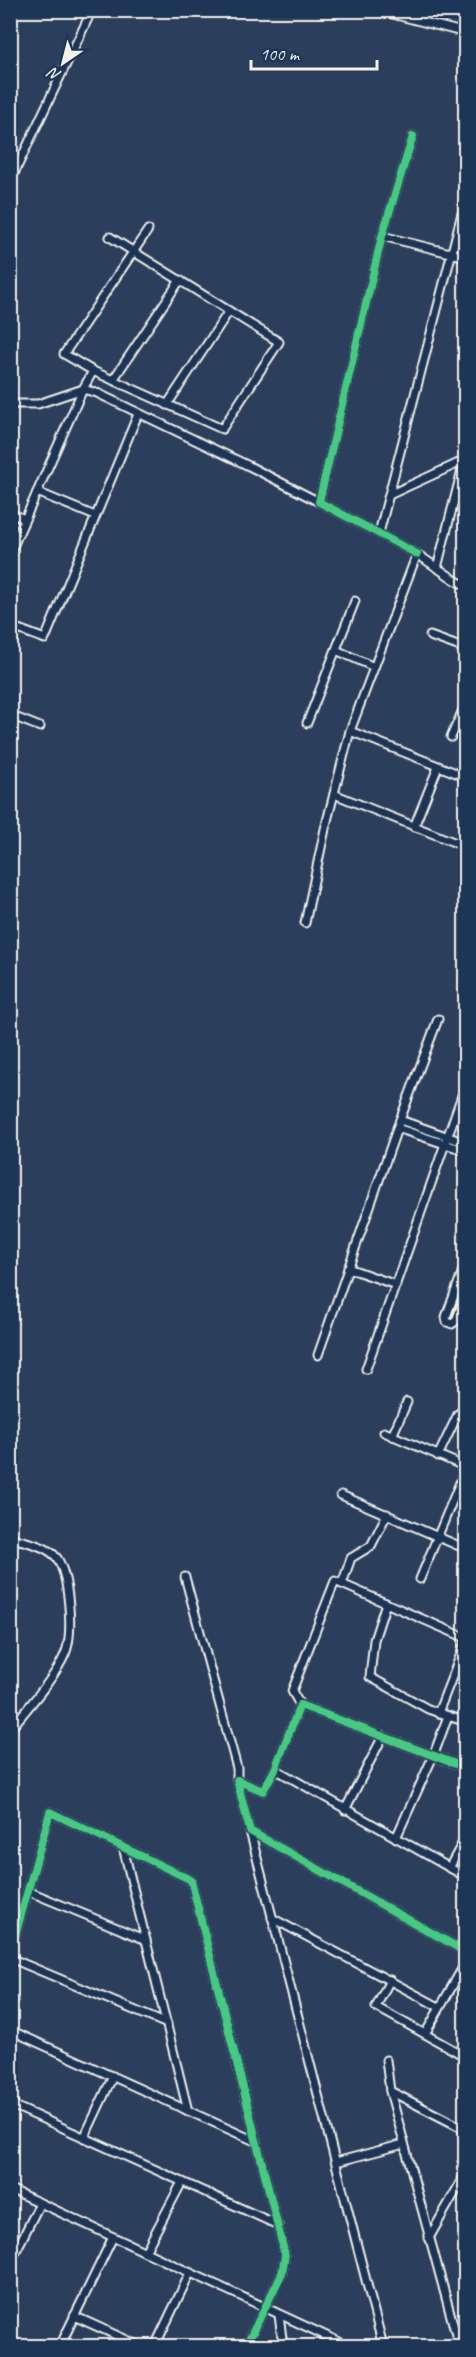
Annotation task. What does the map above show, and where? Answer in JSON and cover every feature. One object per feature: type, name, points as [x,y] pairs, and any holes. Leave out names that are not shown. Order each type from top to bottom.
[{"type":"street","points":[[10,182],[13,171],[92,10]]},
{"type":"street","points":[[378,10],[465,33]]},
{"type":"street","points":[[319,502],[382,236],[413,136]]},
{"type":"street","points":[[379,533],[465,198]]},
{"type":"street","points":[[110,237],[134,250],[279,342],[222,429],[93,371],[64,354],[134,250],[148,230]]},
{"type":"street","points":[[382,236],[465,257]]},
{"type":"street","points":[[113,380],[180,280]]},
{"type":"street","points":[[167,405],[229,311]]},
{"type":"street","points":[[10,553],[93,371]]},
{"type":"street","points":[[10,404],[38,404],[83,389],[97,393],[249,466],[379,533],[465,585]]},
{"type":"street","points":[[10,626],[45,639],[138,414]]},
{"type":"street","points":[[388,495],[464,458]]},
{"type":"street","points":[[437,568],[464,458]]},
{"type":"street","points":[[37,492],[95,516]]},
{"type":"street","points":[[10,513],[25,519]]},
{"type":"street","points":[[305,923],[350,731],[417,554]]},
{"type":"street","points":[[308,723],[355,601]]},
{"type":"street","points":[[430,636],[465,649]]},
{"type":"street","points":[[336,650],[374,668]]},
{"type":"street","points":[[451,736],[465,703]]},
{"type":"street","points":[[10,715],[40,727]]},
{"type":"street","points":[[350,731],[465,777]]},
{"type":"street","points":[[414,827],[438,767]]},
{"type":"street","points":[[334,794],[465,847]]},
{"type":"street","points":[[318,1355],[438,1019]]},
{"type":"street","points":[[366,1369],[465,1084]]},
{"type":"street","points":[[399,1124],[446,1140],[465,1143]]},
{"type":"street","points":[[446,1140],[465,1151]]},
{"type":"street","points":[[465,1262],[463,1277],[446,1317],[447,1322],[452,1324],[456,1321],[465,1294]]},
{"type":"street","points":[[348,1268],[396,1285]]},
{"type":"street","points":[[392,1436],[407,1402]]},
{"type":"street","points":[[438,1456],[458,1414],[465,1408]]},
{"type":"street","points":[[384,1432],[465,1468],[439,1537],[420,1579]]},
{"type":"street","points":[[341,1495],[465,1549]]},
{"type":"street","points":[[342,1584],[351,1558],[371,1546],[387,1514]]},
{"type":"street","points":[[10,1538],[39,1546],[57,1558],[69,1593],[69,1633],[66,1653],[10,1730]]},
{"type":"street","points":[[185,1576],[237,1768],[237,1780],[383,2346],[364,2346]]},
{"type":"street","points":[[438,1713],[465,1640],[335,1581],[292,1691],[300,1705],[434,1754],[465,1768]]},
{"type":"street","points":[[386,1603],[374,1640],[370,1677],[438,1713],[465,1722]]},
{"type":"street","points":[[237,1780],[263,1791],[275,1769],[300,1705]]},
{"type":"street","points":[[396,1838],[434,1754],[448,1716]]},
{"type":"street","points":[[345,1810],[383,1736]]},
{"type":"street","points":[[275,1769],[465,1877]]},
{"type":"street","points":[[167,2024],[10,1956],[50,1812],[191,1880],[285,2255],[282,2273],[246,2346]]},
{"type":"street","points":[[250,1831],[465,1952]]},
{"type":"street","points":[[449,1868],[465,1837]]},
{"type":"street","points":[[123,1847],[188,2111]]},
{"type":"street","points":[[28,1891],[146,1940]]},
{"type":"street","points":[[272,1918],[439,2007]]},
{"type":"street","points":[[425,2034],[465,1962]]},
{"type":"street","points":[[390,1980],[375,2007],[465,2057]]},
{"type":"street","points":[[10,2030],[257,2142]]},
{"type":"street","points":[[386,2060],[390,2091],[429,2238],[462,2345]]},
{"type":"street","points":[[84,2138],[112,2076]]},
{"type":"street","points":[[390,2091],[465,2130]]},
{"type":"street","points":[[10,2104],[278,2225]]},
{"type":"street","points":[[336,2162],[404,2144]]},
{"type":"street","points":[[429,2238],[465,2173]]},
{"type":"street","points":[[145,2252],[182,2182]]},
{"type":"street","points":[[10,2190],[348,2346]]},
{"type":"street","points":[[10,2263],[40,2204]]},
{"type":"street","points":[[60,2346],[112,2237]]},
{"type":"street","points":[[155,2346],[190,2273]]},
{"type":"street","points":[[279,2315],[283,2346]]},
{"type":"street","points":[[74,2316],[140,2346]]},
{"type":"cycle path","points":[[413,136],[382,236],[319,502],[417,554]]},
{"type":"cycle path","points":[[466,1768],[300,1705],[275,1769],[263,1791],[237,1780],[250,1831],[466,1952]]},
{"type":"cycle path","points":[[10,1954],[50,1812],[191,1880],[285,2255],[282,2273],[246,2346]]}]
